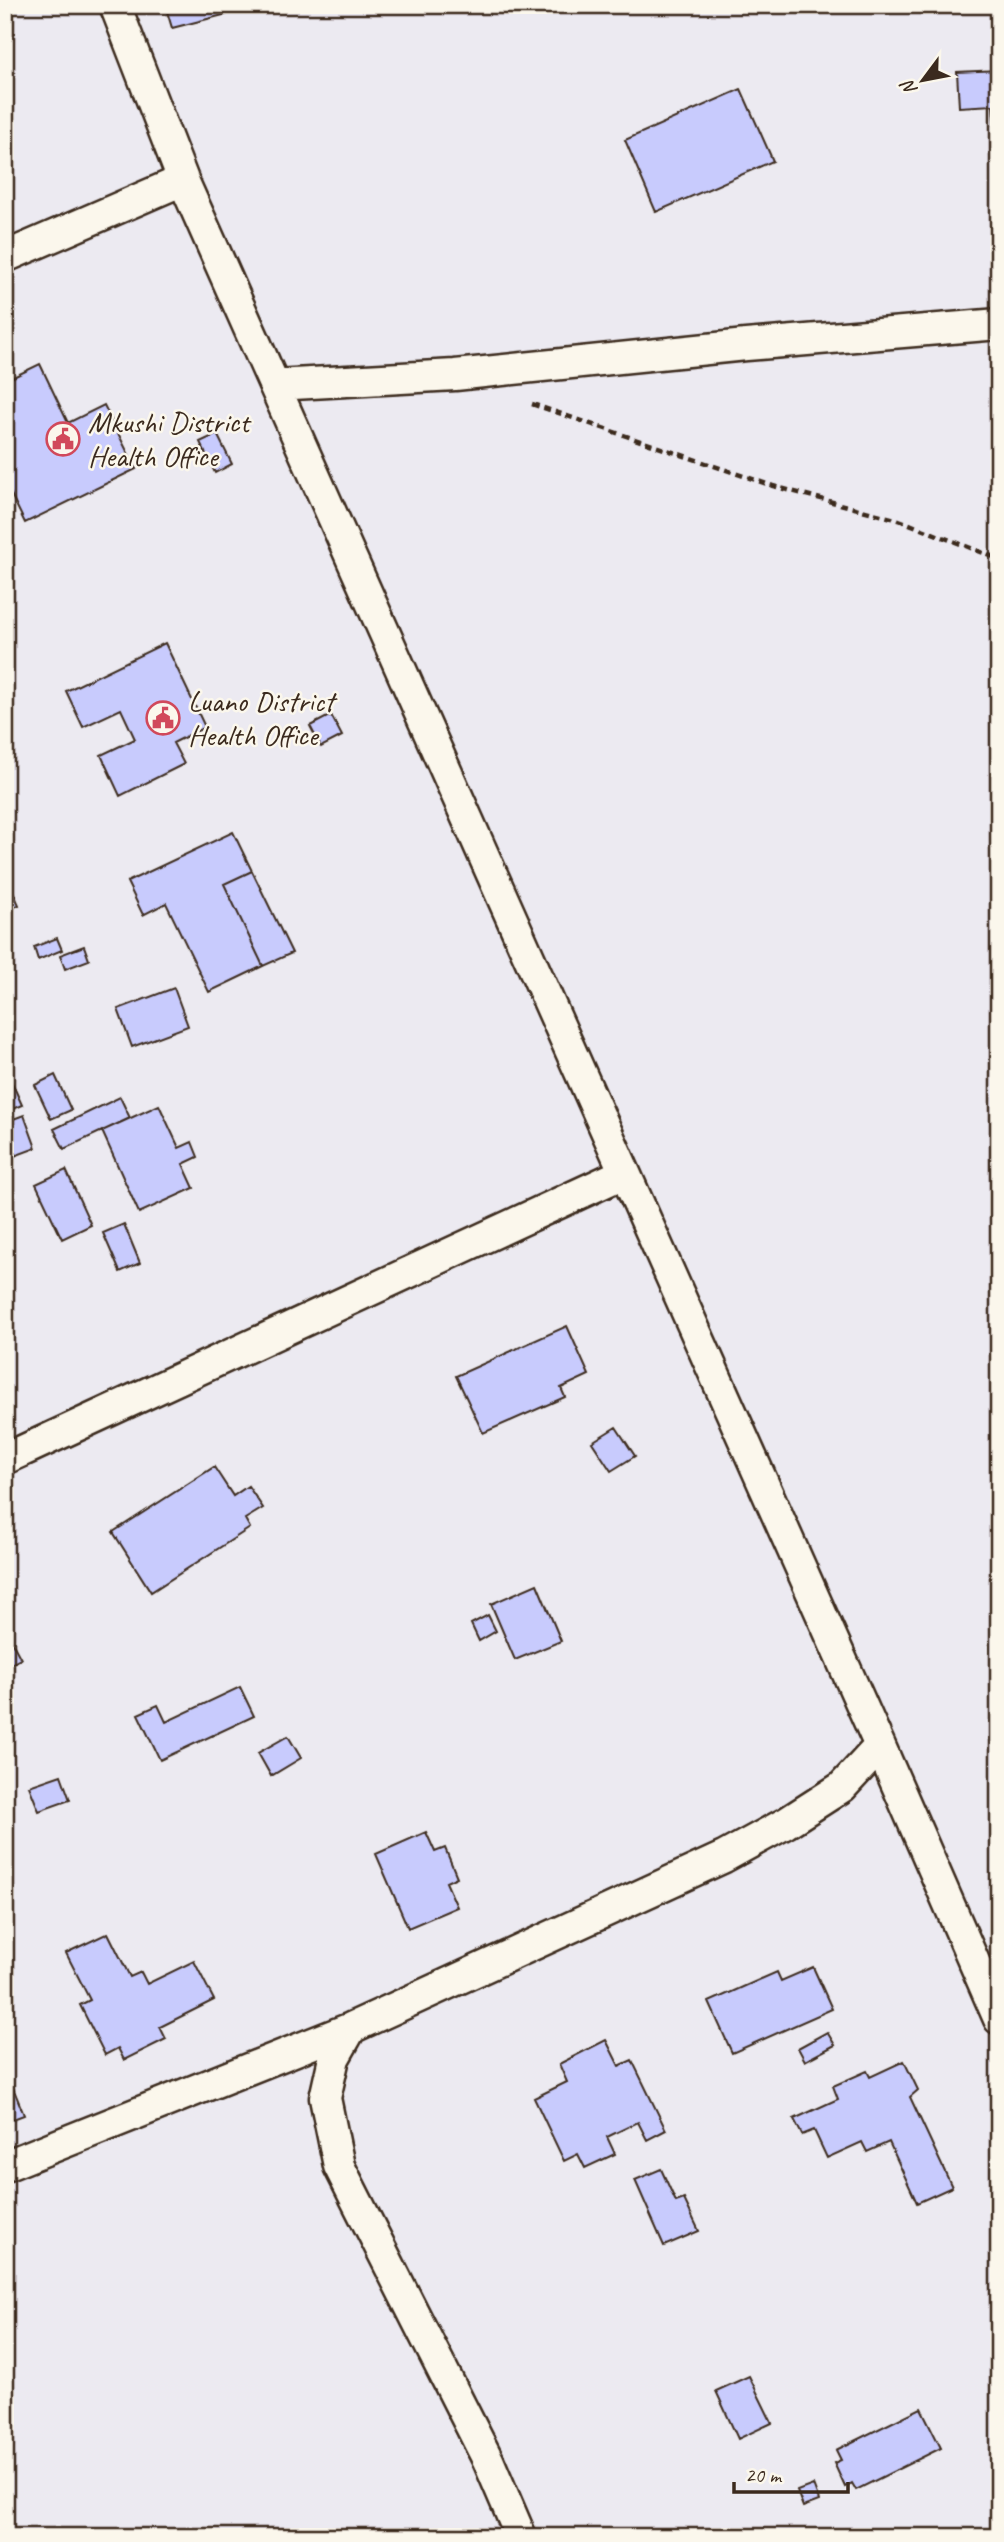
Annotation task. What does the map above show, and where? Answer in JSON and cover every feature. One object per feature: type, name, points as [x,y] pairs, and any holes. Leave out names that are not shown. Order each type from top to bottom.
[{"type":"street","points":[[115,5],[183,180],[999,2019]]},
{"type":"street","points":[[5,257],[183,180]]},
{"type":"street","points":[[275,385],[455,375],[747,345],[999,324]]},
{"type":"street","points":[[5,1459],[624,1173]]},
{"type":"street","points":[[5,2166],[351,2028],[724,1857],[786,1823],[842,1787],[880,1746]]},
{"type":"street","points":[[351,2028],[334,2057],[325,2098],[339,2166],[488,2460],[521,2537]]},
{"type":"path","points":[[530,403],[773,486],[899,520],[999,559]]},
{"type":"building","points":[[178,5],[246,5],[247,9],[172,28],[166,8]]},
{"type":"building","points":[[999,70],[999,135],[995,135],[993,105],[959,107],[957,72]]},
{"type":"building","points":[[741,89],[773,161],[656,212],[625,140]]},
{"type":"building","name":"Mkushi District Health Office","points":[[40,364],[68,423],[104,405],[136,469],[25,523],[5,482],[5,473],[12,469],[5,455],[5,381]]},
{"type":"building","points":[[217,434],[232,464],[215,473],[200,442]]},
{"type":"building","name":"Luano District Health Office","points":[[165,643],[205,727],[173,743],[184,764],[120,796],[101,755],[135,739],[121,709],[83,727],[66,691]]},
{"type":"building","points":[[331,715],[342,736],[321,747],[310,726]]},
{"type":"building","points":[[233,832],[252,871],[224,884],[263,966],[209,992],[166,903],[143,915],[127,882]]},
{"type":"building","points":[[252,871],[292,953],[263,966],[224,884]]},
{"type":"building","points":[[5,873],[19,905],[5,911]]},
{"type":"building","points":[[57,938],[62,950],[38,960],[34,947]]},
{"type":"building","points":[[84,946],[89,960],[65,969],[60,955]]},
{"type":"building","points":[[174,988],[188,1026],[132,1047],[118,1009]]},
{"type":"building","points":[[55,1075],[71,1110],[51,1119],[35,1085]]},
{"type":"building","points":[[9,1076],[22,1105],[5,1112],[5,1078]]},
{"type":"building","points":[[120,1097],[130,1118],[64,1149],[54,1129]]},
{"type":"building","points":[[159,1105],[179,1148],[192,1142],[198,1157],[183,1164],[194,1188],[139,1213],[102,1131]]},
{"type":"building","points":[[24,1115],[36,1148],[9,1158],[5,1147],[5,1122]]},
{"type":"building","points":[[66,1170],[91,1225],[62,1239],[36,1184]]},
{"type":"building","points":[[124,1224],[140,1263],[120,1272],[103,1233]]},
{"type":"building","points":[[567,1326],[589,1375],[561,1388],[565,1397],[483,1433],[456,1376]]},
{"type":"building","points":[[616,1427],[635,1456],[611,1471],[592,1442]]},
{"type":"building","points":[[214,1467],[233,1496],[248,1486],[263,1508],[245,1519],[250,1528],[151,1592],[113,1532]]},
{"type":"building","points":[[537,1584],[561,1641],[515,1660],[491,1604]]},
{"type":"building","points":[[488,1615],[496,1631],[479,1641],[471,1624]]},
{"type":"building","points":[[5,1629],[21,1659],[5,1667]]},
{"type":"building","points":[[240,1687],[254,1716],[160,1760],[138,1714],[158,1705],[166,1722]]},
{"type":"building","points":[[288,1736],[301,1758],[271,1776],[258,1753]]},
{"type":"building","points":[[61,1775],[70,1800],[39,1811],[29,1786]]},
{"type":"building","points":[[426,1832],[435,1852],[445,1848],[457,1877],[446,1882],[457,1907],[408,1928],[376,1854]]},
{"type":"building","points":[[108,1933],[130,1977],[141,1972],[147,1984],[194,1961],[214,2000],[160,2027],[166,2039],[124,2060],[118,2048],[105,2055],[80,2005],[90,2000],[66,1953]]},
{"type":"building","points":[[813,1967],[832,2009],[732,2053],[709,2002],[777,1972],[781,1981]]},
{"type":"building","points":[[827,2032],[835,2045],[805,2061],[798,2048]]},
{"type":"building","points":[[606,2040],[619,2066],[632,2060],[666,2130],[647,2140],[638,2122],[607,2137],[615,2154],[585,2168],[578,2154],[564,2161],[534,2098],[567,2082],[559,2064]]},
{"type":"building","points":[[904,2061],[918,2090],[910,2097],[952,2187],[917,2203],[889,2142],[867,2152],[862,2142],[827,2158],[814,2130],[802,2135],[794,2119],[838,2099],[833,2086],[867,2071],[870,2077]]},
{"type":"building","points":[[5,2068],[24,2115],[5,2122]]},
{"type":"building","points":[[661,2169],[676,2202],[684,2199],[699,2231],[664,2246],[635,2180]]},
{"type":"building","points":[[749,2376],[772,2423],[738,2439],[716,2391]]},
{"type":"building","points":[[921,2408],[941,2448],[856,2490],[852,2483],[845,2487],[834,2463],[841,2460],[836,2450]]},
{"type":"building","points":[[813,2485],[819,2501],[803,2507],[797,2491]]},
{"type":"place","name":"Mkushi District Health Office","points":[[63,439]]},
{"type":"place","name":"Luano District Health Office","points":[[163,718]]}]
